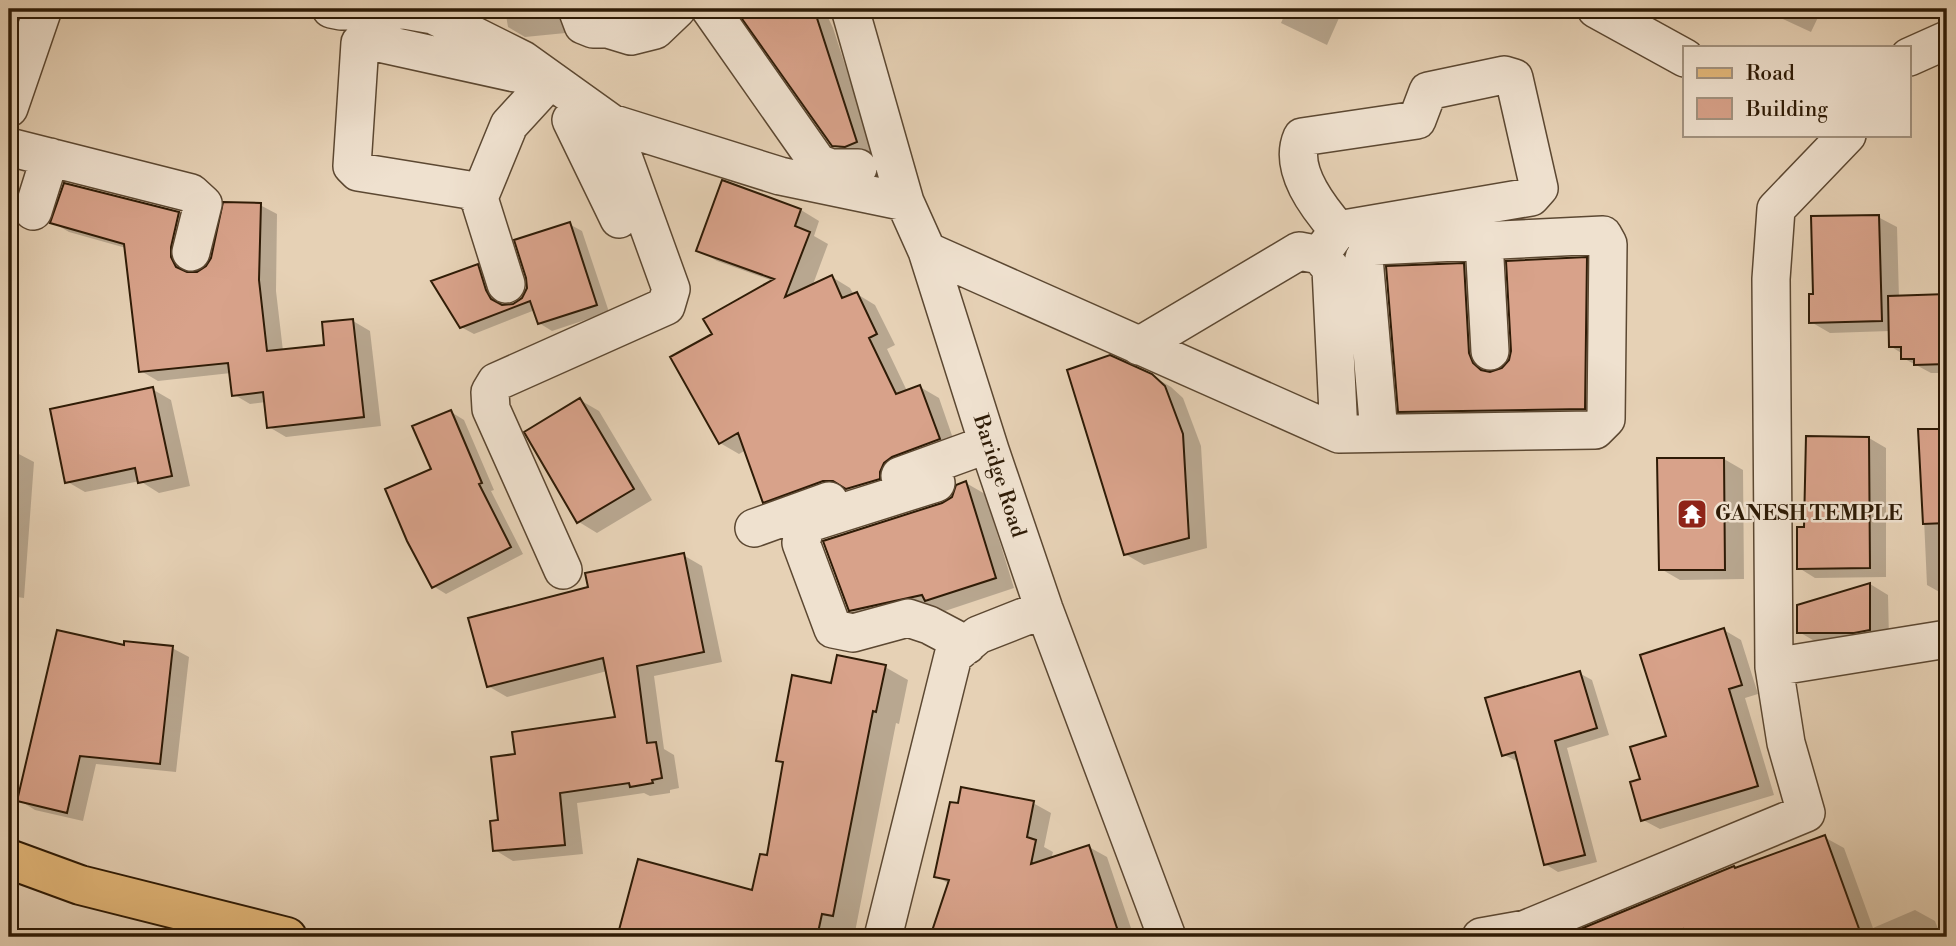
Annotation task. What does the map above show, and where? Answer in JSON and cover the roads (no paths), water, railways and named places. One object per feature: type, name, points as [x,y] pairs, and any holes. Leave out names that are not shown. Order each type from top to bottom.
[{"type":"main road","points":[[9,859],[80,886],[287,937]]},
{"type":"street","points":[[9,108],[43,9]]},
{"type":"street","points":[[331,9],[523,75],[558,102],[571,120],[620,219]]},
{"type":"street","points":[[578,9],[583,24],[593,29],[608,29],[631,36],[654,30],[677,9]]},
{"type":"street","points":[[710,9],[818,163],[831,169],[895,165]]},
{"type":"street","name":"Baridge Road","points":[[850,9],[905,202],[928,251],[988,444],[1044,609],[1167,937]]},
{"type":"street","points":[[1596,9],[1683,57]]},
{"type":"street","points":[[506,284],[479,198],[469,190],[358,172],[352,166],[360,43],[375,26],[404,10],[433,15],[523,60],[611,123],[671,289],[666,306],[496,382],[490,392],[491,409],[563,570]]},
{"type":"street","points":[[1910,57],[1947,40]]},
{"type":"street","points":[[1139,346],[1299,251],[1329,243],[1531,197],[1539,188],[1514,78],[1503,75],[1428,91],[1417,120],[1302,137],[1298,147],[1304,182],[1329,243],[1339,434]]},
{"type":"street","points":[[479,198],[509,125],[542,89]]},
{"type":"street","points":[[571,120],[611,123],[780,176],[905,202]]},
{"type":"street","points":[[1481,937],[1526,929],[1805,813],[1786,743],[1774,667],[1771,279],[1776,208],[1836,138]]},
{"type":"street","points":[[9,147],[191,194],[203,204],[191,252]]},
{"type":"street","points":[[33,211],[50,157]]},
{"type":"street","points":[[928,251],[1339,434],[1595,430],[1606,419],[1608,244],[1603,235],[1373,246],[1364,258],[1379,433]]},
{"type":"street","points":[[1485,241],[1490,351]]},
{"type":"street","points":[[754,528],[988,444]]},
{"type":"street","points":[[936,482],[806,524],[801,543],[834,629],[853,633],[908,618],[929,625],[967,645]]},
{"type":"street","points":[[883,937],[953,656],[978,635],[1044,609]]},
{"type":"street","points":[[1774,667],[1947,639]]},
{"type":"place","name":"GANESH TEMPLE","points":[[1692,514]]}]
